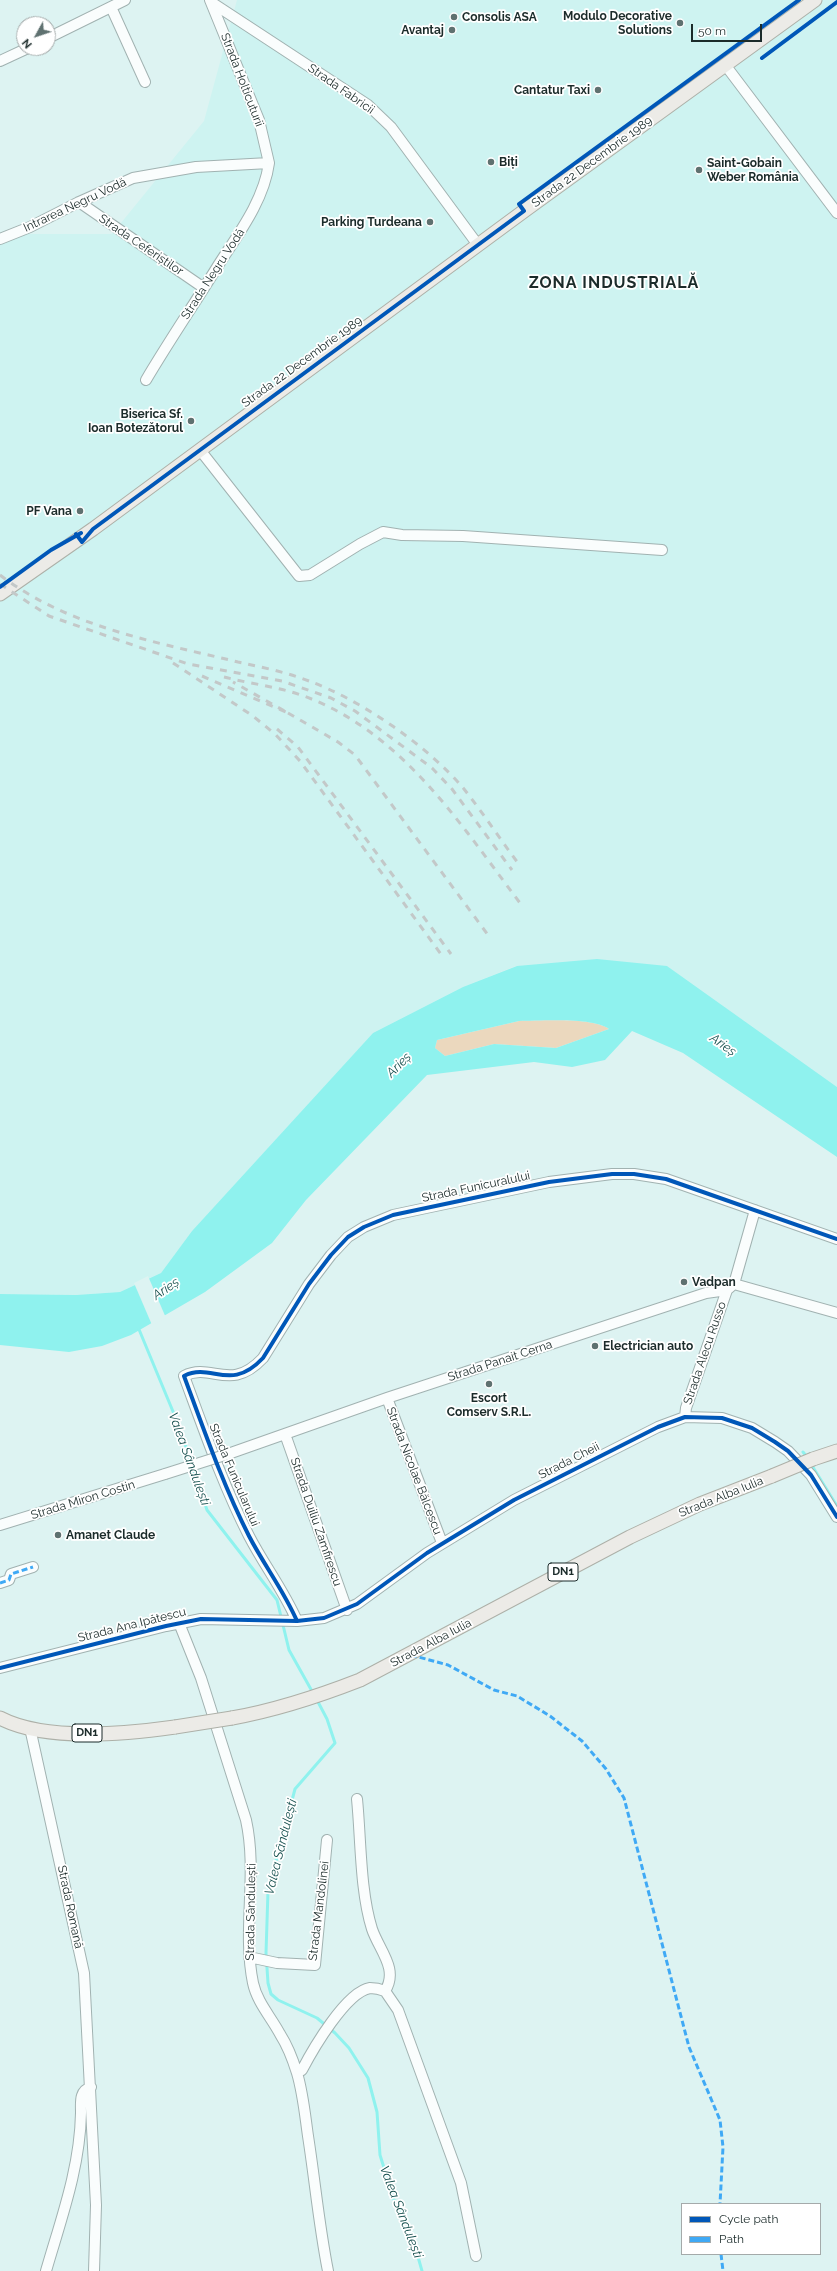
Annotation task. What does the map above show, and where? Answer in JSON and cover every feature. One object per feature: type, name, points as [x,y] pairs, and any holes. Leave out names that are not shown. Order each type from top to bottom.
[{"type":"main road","name":"Strada 22 Decembrie 1989","points":[[0,594],[93,529],[478,245],[815,0]]},
{"type":"main road","name":"Strada Alba Iulia","points":[[0,1718],[30,1728],[101,1734],[175,1727],[232,1718],[278,1708],[321,1696],[360,1680],[630,1537],[700,1504],[837,1451]]},
{"type":"street","points":[[56,34],[125,0]]},
{"type":"street","name":"Strada Holticuturii","points":[[209,1],[231,47],[259,120],[269,163]]},
{"type":"street","name":"Strada Fabricii","points":[[209,1],[368,105],[391,127],[478,245]]},
{"type":"street","points":[[111,7],[145,82]]},
{"type":"street","points":[[0,62],[16,54]]},
{"type":"street","points":[[726,66],[837,213]]},
{"type":"street","name":"Intrarea Negru Vodă","points":[[0,239],[30,227],[79,202],[133,178],[196,167],[269,163]]},
{"type":"street","name":"Strada Negru Vodă","points":[[146,380],[245,224],[264,186],[269,163]]},
{"type":"street","name":"Strada Ceferiștilor","points":[[79,202],[204,288]]},
{"type":"street","points":[[200,450],[299,576],[310,575],[360,544],[383,532],[402,535],[463,536],[662,550]]},
{"type":"street","name":"Strada Funicuralului","points":[[184,1376],[194,1373],[228,1376],[245,1373],[254,1367],[263,1358],[309,1284],[331,1255],[348,1237],[364,1227],[393,1215],[548,1182],[612,1174],[634,1174],[666,1180],[837,1239]]},
{"type":"street","name":"Strada Alecu Russo","points":[[685,1417],[686,1408],[731,1287],[755,1210]]},
{"type":"street","name":"Strada Panait Cerna","points":[[166,1474],[228,1454],[387,1398],[706,1293],[731,1287],[837,1313]]},
{"type":"street","name":"Strada Funicularului","points":[[184,1376],[229,1494],[250,1538],[288,1601],[293,1621]]},
{"type":"street","name":"Strada Nicolae Bălcescu","points":[[387,1398],[442,1543]]},
{"type":"street","name":"Strada Cheii","points":[[272,1619],[293,1621],[324,1618],[347,1610],[442,1543],[514,1500],[658,1427],[685,1417],[722,1418],[752,1428],[775,1442],[788,1451],[811,1475],[837,1518]]},
{"type":"street","name":"Strada Duiliu Zamfirescu","points":[[285,1434],[347,1610]]},
{"type":"street","name":"Strada Miron Costin","points":[[0,1525],[166,1474]]},
{"type":"street","points":[[0,1583],[8,1580],[11,1574],[33,1567]]},
{"type":"street","name":"Strada Ana Ipătescu","points":[[0,1668],[179,1623],[219,1618],[272,1619]]},
{"type":"street","name":"Strada Sândulești","points":[[179,1623],[201,1678],[246,1820],[251,1843],[249,1957],[253,1984],[258,1998],[281,2035],[297,2073],[304,2108],[328,2271]]},
{"type":"street","name":"Strada Romană","points":[[30,1728],[84,1973],[96,2205],[94,2271]]},
{"type":"street","points":[[357,1799],[367,1904],[373,1930],[388,1963],[390,1974],[390,1983],[385,1991]]},
{"type":"street","name":"Strada Mandolinei","points":[[249,1957],[277,1963],[315,1965],[327,1840]]},
{"type":"street","points":[[297,2073],[302,2070],[324,2035],[350,1999],[369,1988],[385,1991],[398,2010],[461,2183],[476,2256]]},
{"type":"street","points":[[46,2271],[72,2184],[80,2130],[82,2094],[91,2087]]},
{"type":"shaded area","points":[[237,0],[837,0],[837,1087],[667,966],[516,966],[463,987],[373,1033],[192,1231],[161,1273],[120,1292],[76,1295],[0,1294],[0,234],[112,234],[204,121]]},
{"type":"shaded area","points":[[519,1021],[579,1021],[601,1025],[609,1029],[556,1048],[494,1044],[445,1056],[435,1048],[437,1040]]},
{"type":"water","name":"Arieș","points":[[597,959],[667,966],[837,1087],[837,1157],[683,1053],[632,1031],[605,1060],[572,1067],[534,1062],[427,1075],[306,1200],[272,1243],[205,1292],[131,1335],[102,1346],[69,1352],[0,1345],[0,1294],[76,1295],[120,1292],[161,1273],[192,1231],[373,1033],[463,987],[517,966]],"holes":[[[519,1021],[579,1021],[601,1025],[609,1029],[556,1048],[494,1044],[445,1056],[435,1048],[437,1040]]]},
{"type":"pier","points":[[148,1276],[166,1318],[152,1325],[134,1283]]},
{"type":"waterway","name":"Valea Sândulești","points":[[138,1327],[179,1426],[207,1510],[277,1600],[289,1650],[313,1693]]},
{"type":"waterway","points":[[803,1452],[807,1457]]},
{"type":"waterway","points":[[811,1464],[837,1506]]},
{"type":"waterway","name":"Valea Sândulești","points":[[317,1700],[327,1719],[335,1743],[295,1789],[268,1891],[266,1953],[268,1983],[271,1994],[278,2000],[317,2018],[335,2033],[349,2048],[368,2078],[377,2112],[380,2155],[394,2200],[411,2232],[422,2271]]},
{"type":"railway","points":[[0,575],[26,593],[54,608],[84,620],[145,639],[291,675],[329,689],[350,700],[371,712],[413,741],[449,773],[471,798],[518,863]]},
{"type":"railway","points":[[0,584],[49,616],[188,664],[282,681],[331,698],[355,711],[432,768],[452,789],[512,870]]},
{"type":"railway","points":[[173,663],[253,716],[276,735],[300,761],[443,957]]},
{"type":"railway","points":[[202,676],[288,713],[233,682]]},
{"type":"railway","points":[[224,677],[295,693],[332,709],[366,729],[397,754],[425,782],[476,843],[523,907]]},
{"type":"railway","points":[[288,713],[338,742],[355,755],[491,939]]},
{"type":"railway","points":[[277,729],[298,747],[451,954]]},
{"type":"marked path","points":[[0,1583],[9,1580],[11,1574],[33,1567]]},
{"type":"marked path","points":[[411,1655],[448,1665],[494,1690],[517,1696],[550,1716],[582,1741],[606,1769],[624,1798],[689,2047],[720,2120],[723,2147],[720,2203]]},
{"type":"marked path","points":[[721,2255],[723,2271]]},
{"type":"cycle path","points":[[76,534],[82,542],[93,529],[524,211],[519,204],[799,0]]},
{"type":"cycle path","points":[[762,58],[837,2]]},
{"type":"cycle path","points":[[0,587],[51,550],[81,533]]},
{"type":"cycle path","points":[[297,1621],[286,1599],[255,1547],[240,1517],[214,1457],[184,1376],[204,1372],[222,1375],[241,1374],[263,1358],[309,1284],[331,1255],[348,1237],[364,1227],[393,1215],[549,1182],[612,1174],[634,1174],[666,1179],[837,1239]]},
{"type":"cycle path","points":[[0,1668],[166,1626],[201,1619],[297,1621],[324,1618],[357,1604],[427,1553],[514,1500],[658,1427],[685,1417],[722,1418],[752,1428],[775,1442],[788,1451],[811,1475],[837,1517]]},
{"type":"place","name":"Consolis ASA","points":[[454,17]]},
{"type":"place","name":"Modulo Decorative Solutions","points":[[680,23]]},
{"type":"place","name":"Avantaj","points":[[452,30]]},
{"type":"place","name":"Cantatur Taxi","points":[[598,90]]},
{"type":"place","name":"Biți","points":[[491,162]]},
{"type":"place","name":"Saint-Gobain Weber România","points":[[699,170]]},
{"type":"place","name":"Parking Turdeana","points":[[430,222]]},
{"type":"place","name":"Biserica Sf. Ioan Botezătorul","points":[[191,421]]},
{"type":"place","name":"PF Vana","points":[[80,511]]},
{"type":"place","name":"Vadpan","points":[[684,1282]]},
{"type":"place","name":"Electrician auto","points":[[595,1346]]},
{"type":"place","name":"Escort Comserv S.R.L.","points":[[489,1384]]},
{"type":"place","name":"Amanet Claude","points":[[58,1535]]},
{"type":"district","name":"ZONA INDUSTRIALĂ","points":[[614,283]]}]
